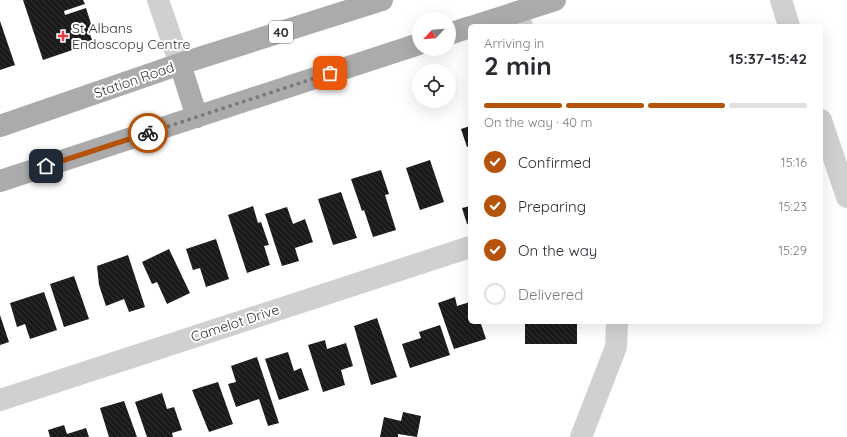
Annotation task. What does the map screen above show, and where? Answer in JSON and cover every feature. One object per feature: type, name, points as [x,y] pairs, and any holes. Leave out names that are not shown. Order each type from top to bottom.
[{"type":"main road","name":"Station Road","points":[[0,126],[180,64],[382,0]]},
{"type":"main road","points":[[487,24],[519,19],[555,0]]},
{"type":"main road","points":[[456,32],[468,29]]},
{"type":"main road","points":[[0,181],[412,46]]},
{"type":"main road","points":[[180,64],[197,117]]},
{"type":"street","points":[[158,0],[180,64]]},
{"type":"street","points":[[781,0],[789,24]]},
{"type":"street","points":[[823,126],[847,197]]},
{"type":"street","name":"Camelot Drive","points":[[0,400],[468,247]]},
{"type":"street","points":[[581,437],[616,347],[617,324]]},
{"type":"building","name":"St Albans Endoscopy Centre","points":[[23,0],[83,0],[85,4],[64,11],[65,15],[86,8],[92,27],[88,28],[93,43],[43,60]]},
{"type":"building","points":[[0,21],[15,65],[0,70]]},
{"type":"building","points":[[468,127],[468,147],[467,147],[461,129]]},
{"type":"building","points":[[430,160],[444,202],[420,210],[406,168]]},
{"type":"building","points":[[381,170],[389,194],[385,195],[396,230],[373,237],[351,179]]},
{"type":"building","points":[[341,192],[357,238],[333,245],[318,199]]},
{"type":"building","points":[[253,206],[258,223],[261,222],[269,245],[264,246],[270,265],[247,273],[228,215]]},
{"type":"building","points":[[468,206],[468,224],[467,224],[462,208]]},
{"type":"building","points":[[287,207],[293,224],[305,219],[313,242],[295,248],[299,261],[282,266],[265,214]]},
{"type":"building","points":[[216,239],[229,279],[206,287],[200,268],[193,270],[186,249]]},
{"type":"building","points":[[169,249],[190,293],[167,304],[157,282],[152,284],[142,262]]},
{"type":"building","points":[[128,255],[145,307],[129,312],[124,299],[106,306],[99,285],[97,266]]},
{"type":"building","points":[[74,276],[89,319],[64,327],[50,284]]},
{"type":"building","points":[[44,292],[57,330],[30,339],[25,324],[17,327],[10,303]]},
{"type":"building","points":[[455,297],[457,306],[468,303],[468,324],[481,324],[486,339],[454,349],[438,303]]},
{"type":"building","points":[[0,315],[9,342],[0,345]]},
{"type":"building","points":[[377,318],[397,377],[371,385],[354,326]]},
{"type":"building","points":[[525,324],[577,324],[577,344],[525,344]]},
{"type":"building","points":[[440,325],[450,355],[410,368],[402,344],[421,338],[419,332]]},
{"type":"building","points":[[325,340],[327,349],[346,343],[353,366],[341,370],[345,385],[323,392],[308,345]]},
{"type":"building","points":[[288,352],[294,371],[301,368],[309,390],[279,400],[265,359]]},
{"type":"building","points":[[257,357],[279,423],[268,426],[259,399],[236,407],[228,384],[236,382],[231,366]]},
{"type":"building","points":[[218,382],[233,424],[209,432],[192,390]]},
{"type":"building","points":[[162,393],[167,409],[174,407],[182,430],[172,433],[173,437],[147,437],[135,402]]},
{"type":"building","points":[[124,401],[137,437],[109,437],[100,408]]},
{"type":"building","points":[[403,412],[421,416],[417,437],[398,434],[398,437],[380,437],[384,417],[401,421]]},
{"type":"building","points":[[64,425],[67,434],[86,428],[89,437],[50,437],[48,430]]},
{"type":"way so far","points":[[148,133],[330,73]]},
{"type":"place","name":"St Albans Endoscopy Centre","points":[[63,36]]},
{"type":"route","points":[[46,166],[148,133]]}]
